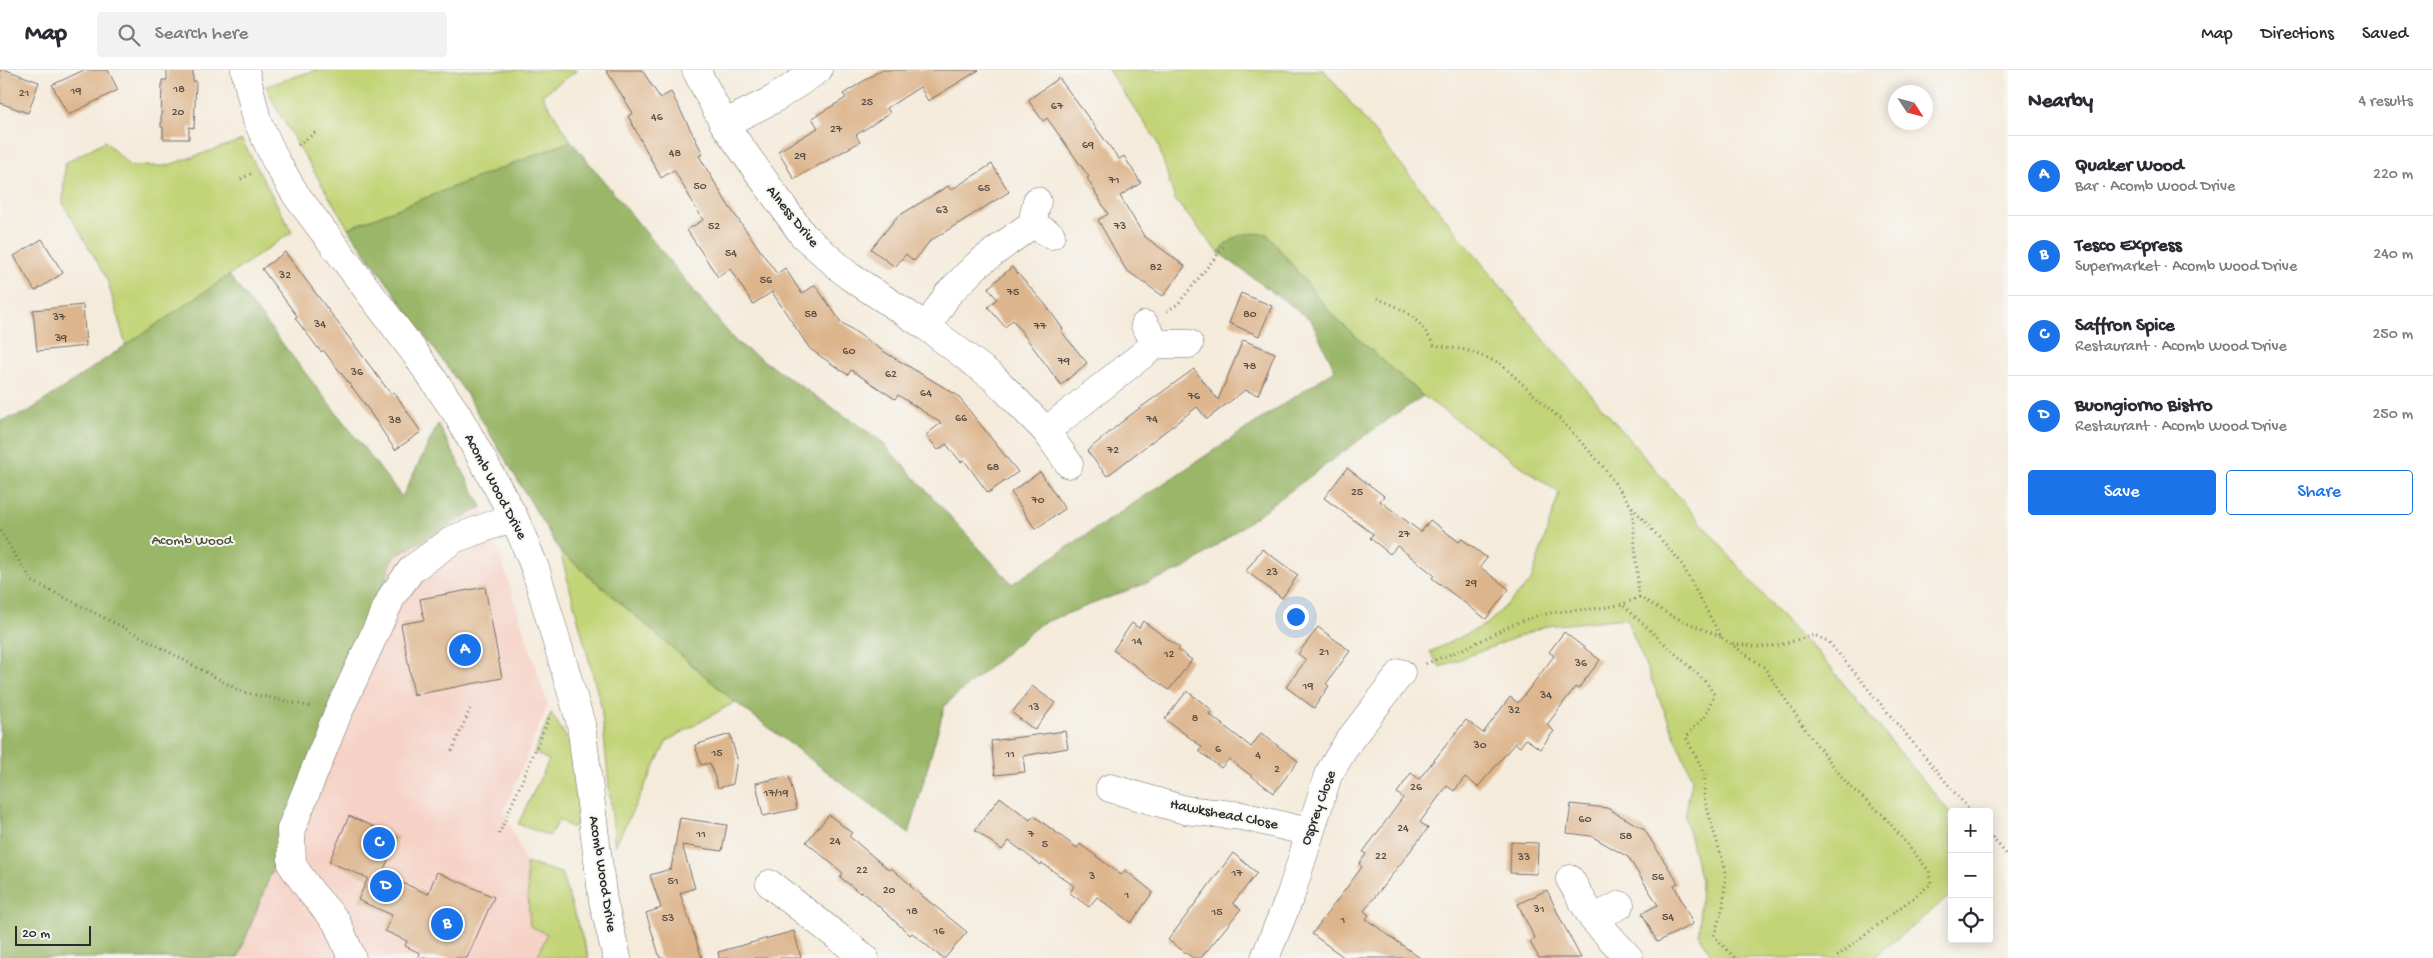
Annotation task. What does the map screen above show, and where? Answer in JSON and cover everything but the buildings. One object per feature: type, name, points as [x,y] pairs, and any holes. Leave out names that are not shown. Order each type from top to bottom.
[{"type":"street","name":"Acomb Wood Drive","points":[[244,70],[257,120],[276,161],[296,195],[426,368],[457,414],[514,517],[535,568],[581,724],[603,901],[617,958]]},
{"type":"street","name":"Alness Drive","points":[[696,70],[724,124],[803,235],[849,276],[927,327],[994,378],[1046,431],[1069,464]]},
{"type":"street","points":[[724,124],[774,99],[818,70]]},
{"type":"street","points":[[927,327],[948,294],[977,265],[1040,220]]},
{"type":"street","points":[[1046,431],[1150,334],[1189,344]]},
{"type":"street","points":[[352,958],[336,921],[311,892],[292,865],[291,829],[338,713],[392,596],[412,569],[454,539],[514,517]]},
{"type":"street","name":"Osprey Close","points":[[1265,958],[1291,894],[1328,775],[1348,742],[1401,673]]},
{"type":"street","name":"Hawkshead Close","points":[[1110,788],[1185,810],[1242,816],[1309,832]]},
{"type":"street","points":[[1570,879],[1593,919],[1629,958]]},
{"type":"street","points":[[770,884],[865,958]]},
{"type":"street","points":[[1593,919],[1620,905]]},
{"type":"path","points":[[1150,334],[1178,304],[1226,244]]},
{"type":"path","points":[[1377,299],[1398,305],[1408,313],[1423,326],[1434,345],[1466,350],[1500,363],[1559,418],[1595,457],[1632,507],[1680,560],[1721,637]]},
{"type":"path","points":[[1632,507],[1639,597]]},
{"type":"path","points":[[0,531],[32,581],[136,634],[242,692],[338,713]]},
{"type":"path","points":[[1401,673],[1461,650],[1506,627],[1542,615],[1591,608],[1624,606],[1639,597]]},
{"type":"path","points":[[1639,597],[1670,615],[1721,637],[1764,667],[1809,735],[1850,787],[1883,815],[1929,871],[1931,884],[1835,958]]},
{"type":"path","points":[[1624,606],[1706,682],[1714,694],[1706,715],[1686,737],[1705,774],[1704,798],[1726,872],[1723,906],[1714,936],[1735,958]]},
{"type":"path","points":[[1733,644],[1760,647],[1779,646],[1814,635],[1828,641],[1968,808]]},
{"type":"path","points":[[452,751],[470,710]]},
{"type":"path","points":[[499,834],[551,713]]},
{"type":"path","points":[[1993,839],[2008,856]]},
{"type":"shaded area","points":[[482,507],[504,568],[548,705],[504,811],[526,863],[530,926],[547,933],[537,958],[238,958],[394,557]]},
{"type":"green space","points":[[316,70],[578,70],[542,95],[571,141],[348,228],[277,110],[266,86]]},
{"type":"green space","points":[[1108,70],[1324,70],[1546,342],[1787,623],[1815,649],[1948,810],[1948,897],[1873,958],[1713,958],[1699,934],[1701,881],[1685,818],[1692,778],[1626,618],[1546,626],[1440,667],[1430,652],[1487,624],[1531,581],[1559,493],[1423,396],[1334,317],[1267,234],[1226,244],[1219,253],[1175,200],[1157,141]]},
{"type":"green space","points":[[242,140],[292,232],[126,346],[107,279],[63,203],[65,163],[105,141],[130,166],[166,166]]},
{"type":"green space","points":[[571,141],[736,342],[880,440],[1012,584],[1335,370],[1311,320],[1219,253],[1234,238],[1251,233],[1267,234],[1334,317],[1423,396],[1377,427],[1186,568],[1040,624],[945,705],[909,834],[735,702],[560,551],[465,392],[348,228]]},
{"type":"green space","name":"Acomb Wood","points":[[229,275],[402,497],[438,424],[482,507],[394,557],[238,958],[0,958],[0,421],[26,413]]},
{"type":"green space","points":[[560,551],[735,702],[667,741],[615,846],[601,706]]},
{"type":"green space","points":[[551,713],[571,745],[579,818],[572,828],[559,820],[549,836],[518,824],[549,760],[534,753]]},
{"type":"green space","points":[[526,863],[561,873],[589,958],[537,958],[547,934],[530,926]]},
{"type":"place","name":"Quaker Wood","points":[[465,650]]},
{"type":"place","name":"Saffron Spice","points":[[379,843]]},
{"type":"place","name":"Buongiorno Bistro","points":[[386,886]]},
{"type":"place","name":"Tesco Express","points":[[447,924]]}]
